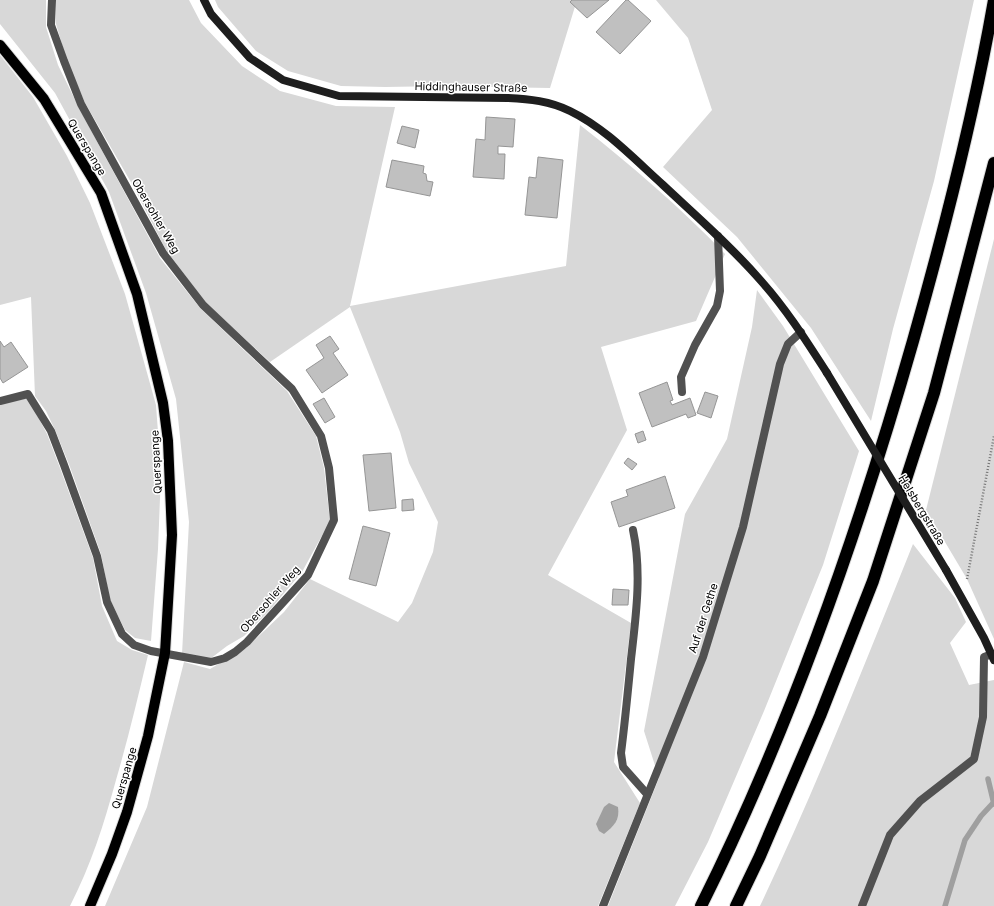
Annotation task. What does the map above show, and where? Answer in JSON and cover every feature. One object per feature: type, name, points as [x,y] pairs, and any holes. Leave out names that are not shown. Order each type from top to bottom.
[{"type":"highway","points":[[701,906],[728,852],[789,709],[843,566],[888,429],[934,265],[965,143],[994,0]]},
{"type":"highway","points":[[736,906],[760,856],[820,716],[873,581],[934,393],[994,163]]},
{"type":"main road","name":"Querspange","points":[[0,45],[44,99],[101,193],[137,294],[163,403],[168,441],[172,535],[165,653],[148,736],[127,812],[112,854],[90,906]]},
{"type":"street","name":"Obersohler Weg","points":[[0,401],[28,394],[51,431],[97,556],[107,602],[122,634],[134,645],[151,651],[211,662],[225,658],[235,652],[247,642],[308,574],[334,520],[329,468],[320,436],[292,389],[203,305],[163,253],[82,104],[64,62],[51,25],[52,0]]},
{"type":"street","name":"Hiddinghauser Straße","points":[[204,0],[211,14],[250,58],[283,80],[339,96],[536,100],[568,110],[597,126],[718,236],[763,282],[801,332],[827,373]]},
{"type":"street","points":[[682,392],[681,377],[695,345],[717,306],[720,292],[718,236]]},
{"type":"street","name":"Auf der Gethe","points":[[603,906],[703,657],[743,527],[780,364],[788,344],[801,332]]},
{"type":"street","name":"Helsbergstraße","points":[[827,373],[946,570],[993,657]]},
{"type":"street","points":[[633,530],[636,546],[638,576],[636,612],[620,753],[623,767],[647,794]]},
{"type":"street","points":[[862,906],[890,835],[920,801],[974,759],[983,718],[984,657],[993,657]]},
{"type":"path","points":[[961,596],[967,579],[994,436]]},
{"type":"shaded area","points":[[0,0],[46,0],[46,27],[58,65],[80,110],[160,258],[200,308],[287,391],[316,436],[324,468],[330,521],[302,572],[269,611],[244,636],[227,646],[210,659],[182,654],[189,522],[176,399],[146,293],[109,192],[55,93],[0,24]]},
{"type":"shaded area","points":[[56,0],[189,0],[201,23],[242,66],[280,91],[336,106],[395,107],[350,306],[566,266],[580,125],[655,187],[725,254],[696,321],[601,347],[627,430],[548,575],[631,623],[614,762],[640,803],[598,906],[105,906],[147,807],[184,662],[210,669],[246,648],[284,612],[310,579],[398,622],[412,603],[433,552],[438,522],[409,463],[400,432],[350,307],[270,362],[206,303],[166,250],[132,184],[84,101],[66,58],[56,24]]},
{"type":"shaded area","points":[[215,0],[577,0],[550,88],[341,86],[288,71],[256,51],[218,7]]},
{"type":"shaded area","points":[[656,0],[974,0],[934,181],[893,329],[871,421],[811,328],[737,237],[663,167],[712,110],[688,38]]},
{"type":"shaded area","points":[[0,55],[33,97],[67,156],[90,203],[125,294],[156,405],[161,473],[158,549],[151,641],[135,638],[125,630],[110,600],[101,554],[70,467],[46,411],[35,396],[31,297],[0,305]]},
{"type":"shaded area","points":[[994,239],[994,639],[967,579],[926,510]]},
{"type":"shaded area","points":[[757,290],[783,326],[859,451],[823,565],[764,711],[708,842],[675,906],[608,906],[659,778],[644,731],[685,514],[727,439],[752,327]]},
{"type":"shaded area","points":[[28,398],[47,434],[93,558],[102,606],[117,641],[132,650],[148,655],[129,734],[107,812],[91,860],[70,906],[0,906],[0,404]]},
{"type":"shaded area","points":[[913,544],[955,598],[966,622],[950,643],[969,685],[994,680],[994,906],[760,906],[801,817]]},
{"type":"shaded area","points":[[609,803],[618,807],[618,816],[616,822],[604,834],[599,831],[596,824],[604,807]]},
{"type":"building","points":[[572,0],[609,0],[587,18],[570,2]]},
{"type":"building","points":[[626,0],[628,0],[651,21],[620,54],[596,32]]},
{"type":"building","points":[[486,117],[515,119],[513,147],[498,146],[498,154],[505,154],[504,179],[473,177],[476,139],[485,140]]},
{"type":"building","points":[[402,126],[419,130],[415,148],[397,143]]},
{"type":"building","points":[[538,157],[563,160],[557,218],[525,215],[529,177],[536,178]]},
{"type":"building","points":[[392,160],[424,166],[423,173],[426,174],[427,181],[433,182],[430,196],[386,187]]},
{"type":"building","points":[[330,336],[339,349],[333,353],[348,375],[322,393],[306,370],[324,358],[316,345]]},
{"type":"building","points":[[0,341],[4,347],[11,342],[28,367],[3,383],[0,378]]},
{"type":"building","points":[[667,382],[673,400],[670,401],[672,405],[690,398],[696,415],[688,418],[686,414],[652,427],[639,393]]},
{"type":"building","points":[[705,392],[718,396],[711,418],[697,413]]},
{"type":"building","points":[[324,398],[335,417],[325,423],[313,404]]},
{"type":"building","points":[[643,431],[646,440],[638,443],[635,434]]},
{"type":"building","points":[[391,453],[396,508],[369,511],[363,455]]},
{"type":"building","points":[[628,458],[637,464],[632,470],[624,463]]},
{"type":"building","points":[[665,476],[675,508],[619,527],[611,502],[628,496],[626,490]]},
{"type":"building","points":[[413,499],[414,510],[402,511],[402,500]]},
{"type":"building","points":[[363,526],[390,533],[376,586],[349,579]]},
{"type":"building","points":[[613,589],[629,590],[628,605],[612,605]]},
{"type":"waterway","points":[[988,779],[994,804]]},
{"type":"waterway","points":[[945,906],[965,840],[981,816],[993,803]]}]
